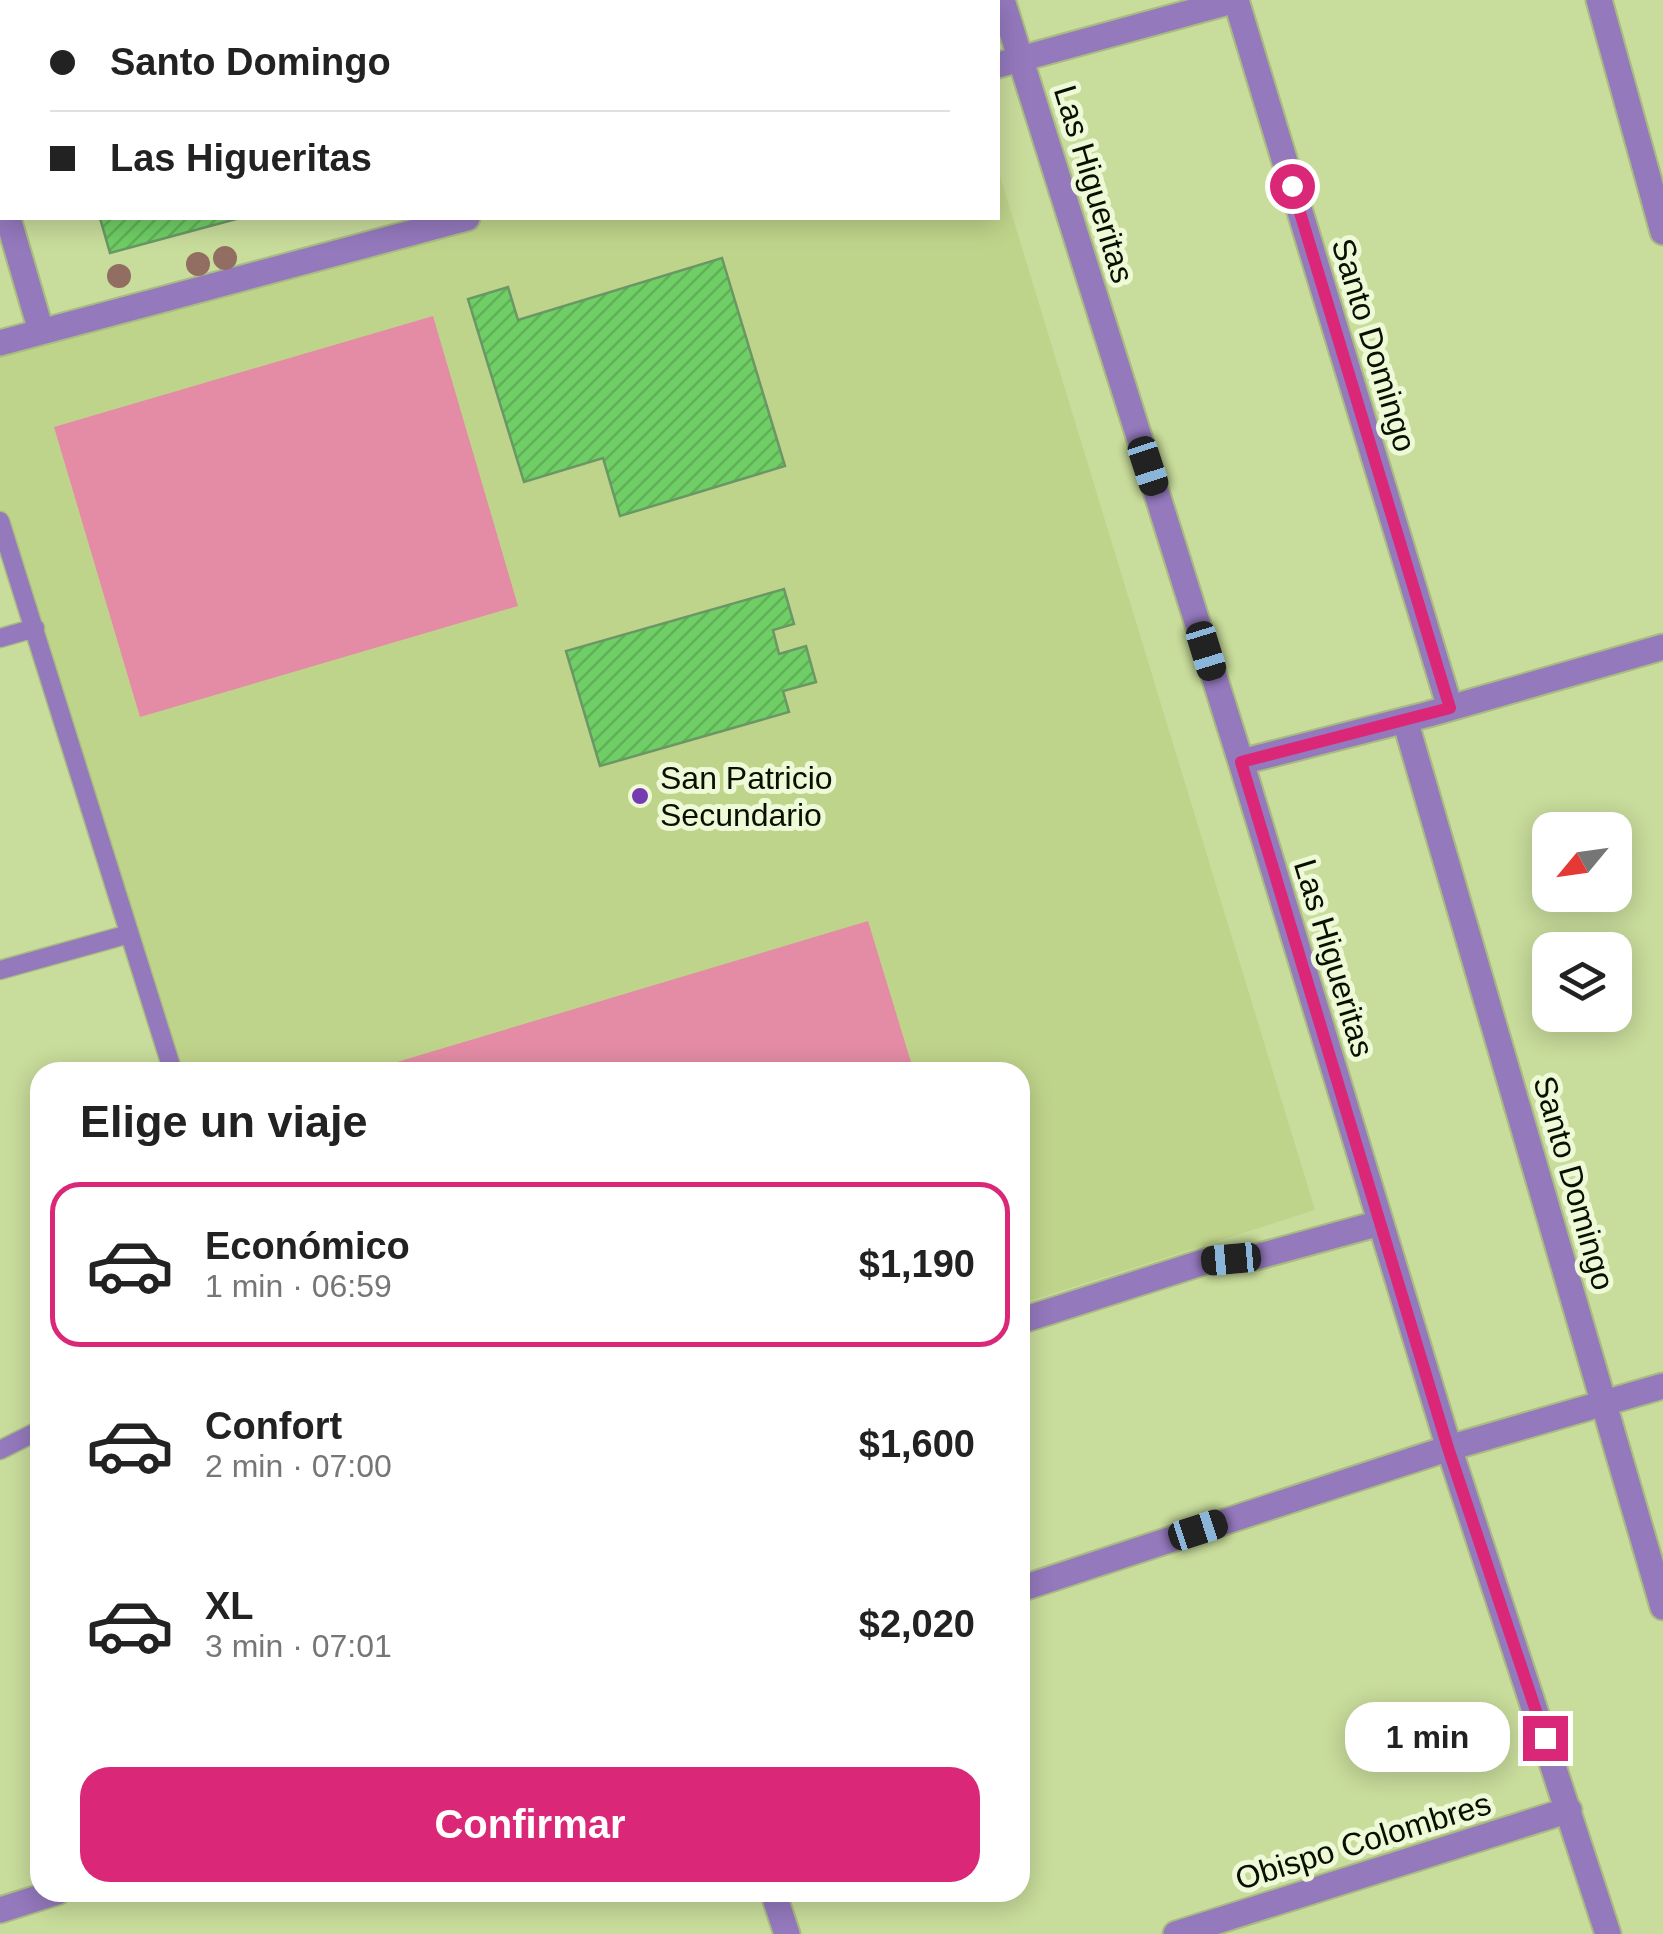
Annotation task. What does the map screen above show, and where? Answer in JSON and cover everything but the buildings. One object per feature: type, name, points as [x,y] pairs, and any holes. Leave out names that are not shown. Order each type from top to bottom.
[{"type":"street","name":"Las Higueritas","points":[[1002,0],[1009,62],[1241,762],[1448,1448],[1608,1934]]},
{"type":"street","points":[[1009,62],[1236,0]]},
{"type":"street","name":"Santo Domingo","points":[[1236,0],[1450,708]]},
{"type":"street","points":[[1599,0],[1663,232]]},
{"type":"street","points":[[9,220],[41,331]]},
{"type":"street","points":[[0,343],[459,220]]},
{"type":"street","points":[[1241,762],[1450,708],[1663,646]]},
{"type":"street","name":"Santo Domingo","points":[[1405,720],[1663,1607]]},
{"type":"street","points":[[1030,1319],[1207,1261],[1256,1257],[1380,1223]]},
{"type":"street","points":[[1030,1586],[1448,1448],[1663,1386]]},
{"type":"street","name":"Obispo Colombres","points":[[1176,1934],[1569,1810]]},
{"type":"street","points":[[0,1910],[30,1901]]},
{"type":"street","points":[[776,1902],[787,1934]]},
{"type":"lane","points":[[0,522],[170,1062]]},
{"type":"lane","points":[[0,638],[35,628]]},
{"type":"lane","points":[[0,970],[129,934]]},
{"type":"lane","points":[[0,1450],[30,1435]]},
{"type":"shaded area","name":"San Patricio Secundario","points":[[1000,176],[1315,1210],[1030,1301],[1030,1062],[181,1062],[0,520],[0,344],[446,220],[1000,220]]},
{"type":"shaded area","points":[[433,316],[518,606],[140,717],[54,427]]},
{"type":"shaded area","points":[[868,921],[911,1062],[397,1062]]},
{"type":"place","name":"San Patricio Secundario","points":[[640,796]]},
{"type":"route","points":[[1292,186],[1450,708],[1241,762],[1448,1448],[1545,1738]]}]
